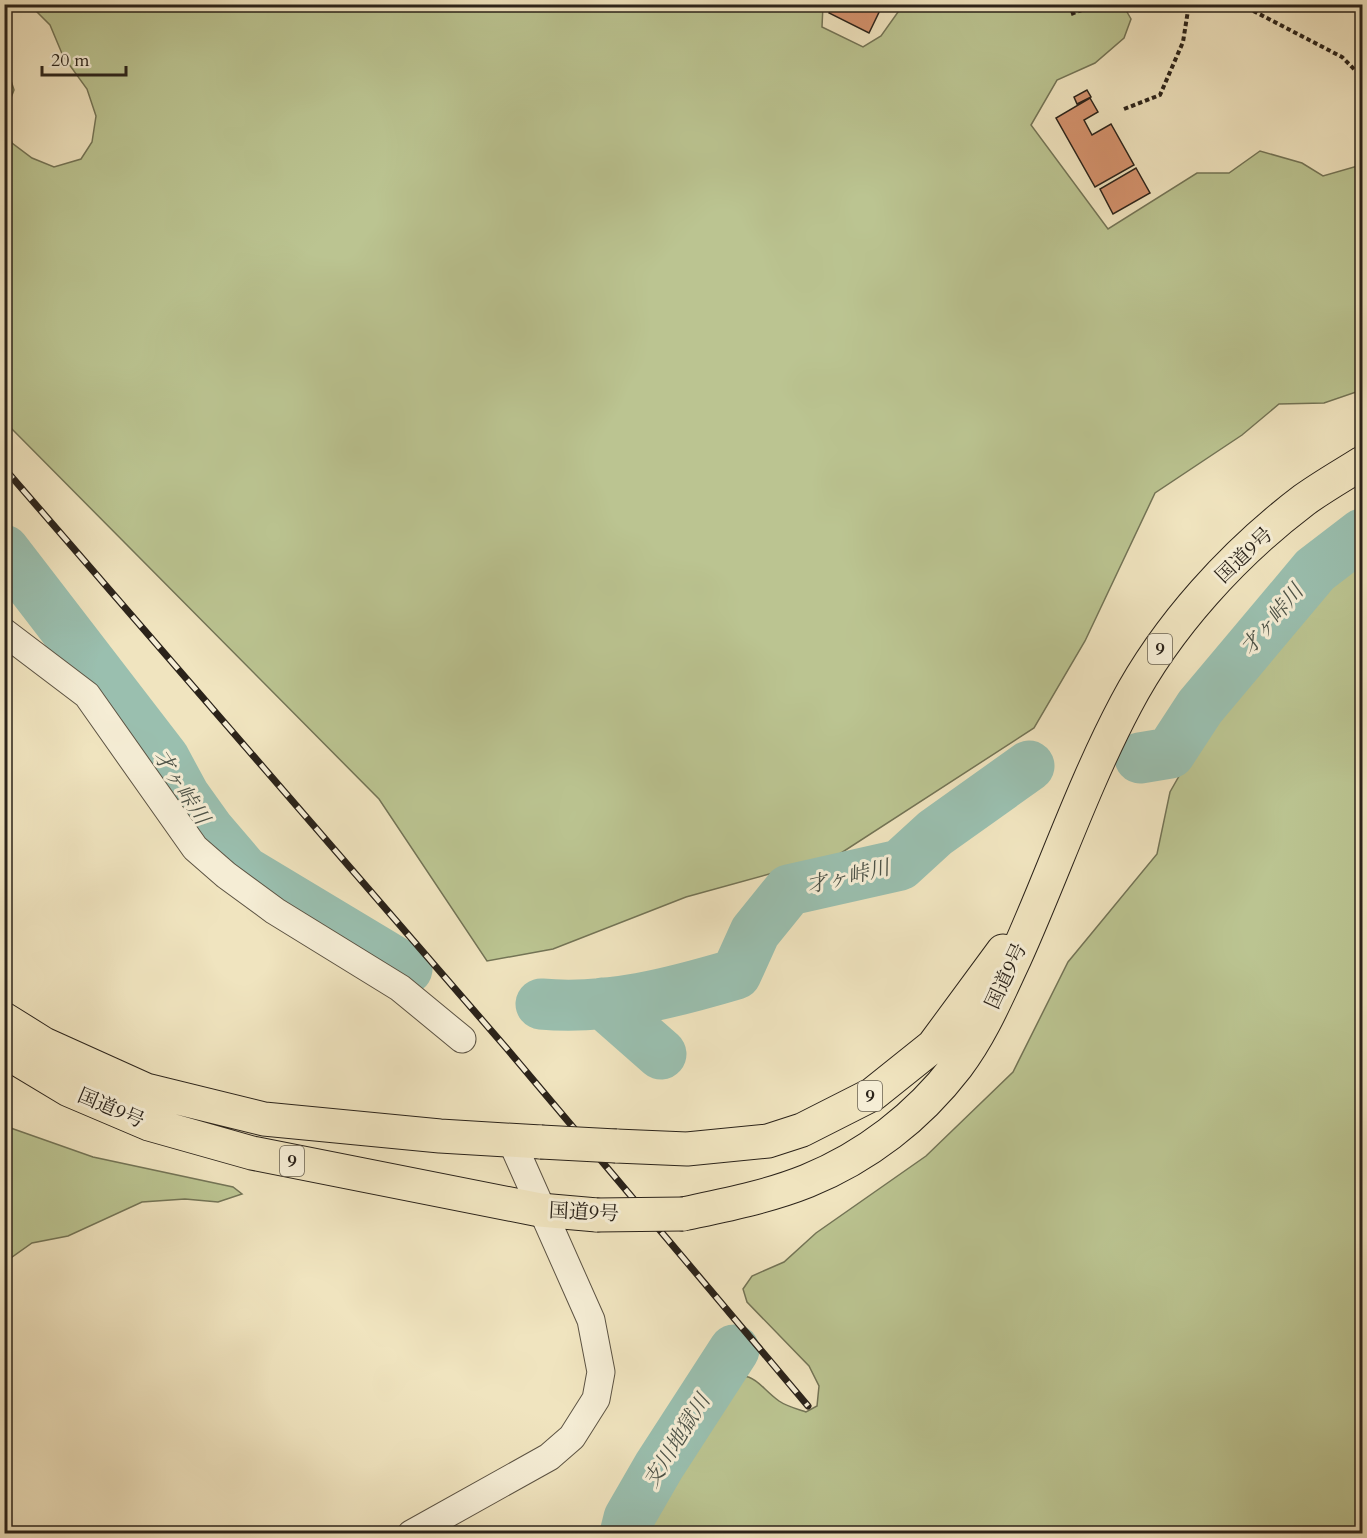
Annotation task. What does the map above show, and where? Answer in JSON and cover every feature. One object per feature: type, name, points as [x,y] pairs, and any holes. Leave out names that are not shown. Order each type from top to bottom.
[{"type":"highway","name":"国道9号","points":[[4,1051],[69,1090],[149,1124],[252,1153],[540,1210],[597,1215],[683,1214],[774,1193],[808,1181],[844,1163],[889,1134],[926,1103],[958,1064],[990,1012],[1126,704],[1163,645],[1212,586],[1248,548],[1304,500],[1362,463]]},
{"type":"highway","name":"国道9号","points":[[4,1019],[44,1044],[146,1090],[253,1116],[440,1136],[616,1146],[687,1149],[768,1141],[802,1130],[873,1094],[933,1046],[1041,898]]},
{"type":"street","points":[[4,632],[87,695],[195,848],[225,875],[275,910],[400,988],[462,1039]]},
{"type":"street","points":[[411,1533],[549,1458],[572,1437],[596,1399],[601,1372],[591,1320],[540,1210],[526,1141]]},
{"type":"path","points":[[1071,14],[1099,4]]},
{"type":"path","points":[[1124,109],[1160,95],[1184,42],[1189,4]]},
{"type":"path","points":[[1240,4],[1342,57],[1362,76]]},
{"type":"green space","points":[[30,5],[823,5],[822,27],[863,47],[881,36],[903,5],[1123,5],[1131,19],[1124,38],[1095,63],[1057,80],[1031,125],[1108,229],[1197,173],[1229,173],[1260,151],[1302,163],[1323,176],[1361,165],[1362,390],[1324,403],[1279,404],[1242,435],[1155,493],[1085,641],[1034,728],[838,855],[686,897],[553,949],[487,961],[379,799],[5,422],[5,120],[12,143],[32,158],[54,167],[81,159],[92,142],[96,116],[87,89],[63,56],[50,25]]},
{"type":"green space","points":[[4,59],[14,90],[5,113],[4,113]]},
{"type":"green space","points":[[1362,557],[1362,1533],[633,1533],[638,1517],[725,1379],[735,1376],[749,1377],[782,1403],[806,1412],[817,1406],[819,1386],[809,1366],[747,1302],[743,1289],[752,1276],[784,1262],[816,1233],[926,1156],[1013,1072],[1068,962],[1157,854],[1170,792],[1212,718],[1316,589]]},
{"type":"green space","points":[[5,1126],[93,1157],[233,1187],[242,1194],[218,1202],[185,1199],[142,1202],[68,1236],[32,1243],[5,1262]]},
{"type":"building","points":[[833,4],[883,4],[869,33],[829,13]]},
{"type":"building","points":[[1087,90],[1091,97],[1077,104],[1074,97]]},
{"type":"building","points":[[1090,98],[1098,112],[1084,120],[1092,135],[1111,124],[1134,165],[1095,187],[1056,118]]},
{"type":"building","points":[[1136,168],[1150,193],[1113,214],[1100,189]]},
{"type":"waterway","name":"才ヶ峠川","points":[[1140,758],[1170,753],[1200,707],[1315,570],[1362,534]]},
{"type":"waterway","name":"才ヶ峠川","points":[[4,550],[164,758],[184,795],[209,830],[244,871],[407,969]]},
{"type":"waterway","name":"才ヶ峠川","points":[[541,1004],[591,1005],[615,1002],[688,988],[736,974],[755,932],[789,890],[900,865],[935,833],[1029,766]]},
{"type":"waterway","name":"支川地獄川","points":[[603,1003],[661,1054]]},
{"type":"waterway","name":"支川地獄川","points":[[625,1534],[629,1518],[659,1466],[734,1350]]},
{"type":"railway","points":[[4,468],[508,1050],[808,1406]]}]
